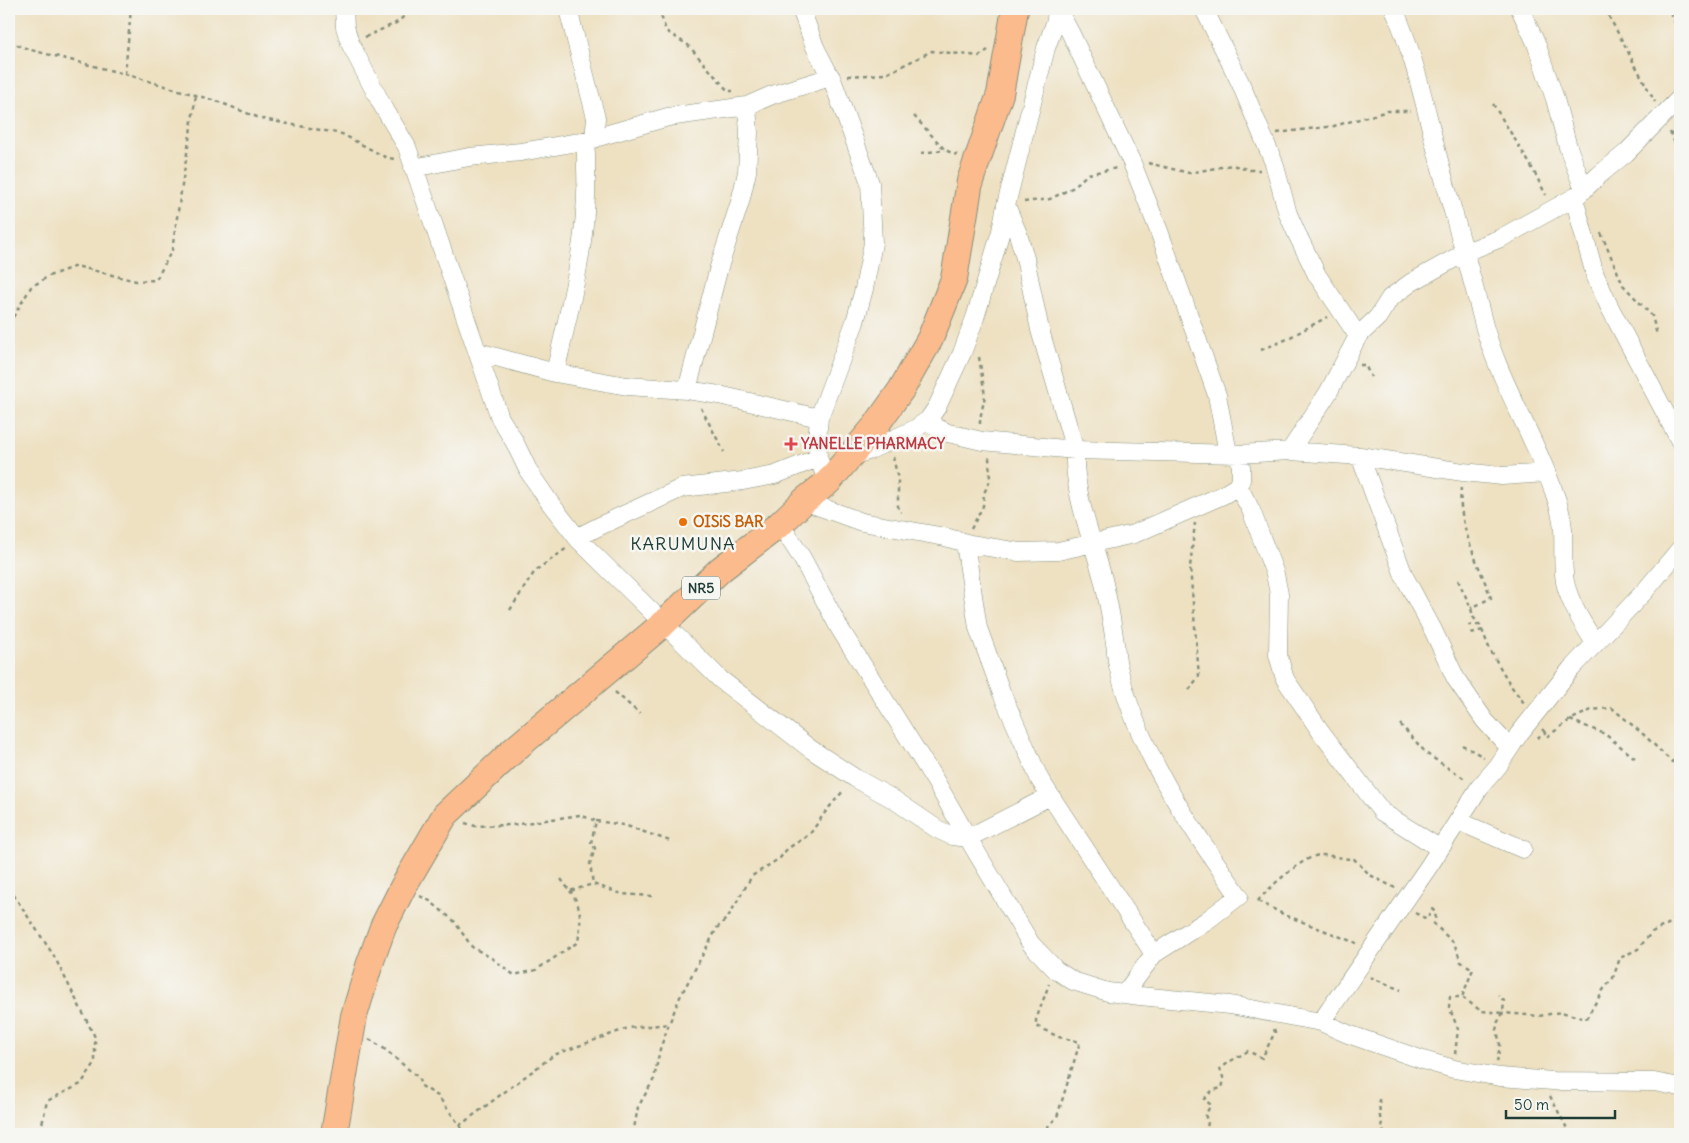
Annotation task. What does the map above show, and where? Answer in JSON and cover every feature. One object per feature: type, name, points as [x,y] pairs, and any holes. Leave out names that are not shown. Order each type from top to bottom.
[{"type":"highway","name":"NR5","points":[[334,1134],[354,1016],[369,966],[383,927],[403,887],[445,815],[516,748],[663,624],[721,569],[780,524],[804,501],[828,482],[874,428],[900,390],[930,339],[954,279],[970,181],[1000,94],[1015,9]]},
{"type":"street","points":[[344,9],[344,27],[350,43],[381,103],[407,147],[500,418],[529,472],[550,504],[578,539],[663,624],[739,695],[812,750],[945,833],[968,838],[1050,796]]},
{"type":"street","points":[[555,373],[582,237],[587,189],[589,140],[596,118],[568,9]]},
{"type":"street","points":[[801,9],[815,47],[832,79],[870,183],[873,243],[864,289],[855,322],[818,418],[818,458],[828,482]]},
{"type":"street","points":[[1204,9],[1240,82],[1278,176],[1288,214],[1296,234],[1317,275],[1358,336]]},
{"type":"street","points":[[1394,9],[1428,112],[1442,173],[1466,252],[1481,315],[1493,350],[1547,473],[1554,494],[1563,528],[1566,582],[1574,608],[1595,642]]},
{"type":"street","points":[[1520,9],[1536,43],[1555,99],[1579,194],[1595,274],[1609,306],[1680,441]]},
{"type":"street","points":[[804,501],[862,522],[945,537],[968,544],[1018,552],[1058,551],[1134,534],[1238,486],[1241,480],[1242,467],[1234,454],[1217,395],[1158,230],[1132,164],[1058,10]]},
{"type":"street","points":[[849,457],[868,451],[928,420],[937,406],[962,353],[975,318],[1001,231],[1046,48],[1056,23],[1058,10]]},
{"type":"street","points":[[413,166],[469,156],[521,152],[589,140],[742,99],[772,95],[832,79]]},
{"type":"street","points":[[1290,451],[1328,393],[1358,336],[1378,317],[1390,298],[1412,282],[1466,252],[1502,238],[1579,194],[1626,153],[1680,98]]},
{"type":"street","points":[[689,391],[719,267],[740,202],[747,172],[749,133],[742,99]]},
{"type":"street","points":[[1007,201],[1025,258],[1040,330],[1074,450],[1077,483],[1104,582],[1117,664],[1132,713],[1151,760],[1190,827],[1239,896],[1154,954],[1125,993]]},
{"type":"street","points":[[478,352],[555,373],[627,386],[719,395],[818,418]]},
{"type":"street","points":[[928,420],[937,428],[948,433],[982,441],[1074,450],[1234,454],[1290,451],[1360,456],[1502,476],[1547,473]]},
{"type":"street","points":[[1360,456],[1404,576],[1433,630],[1456,680],[1485,721],[1510,748]]},
{"type":"street","points":[[578,539],[604,524],[682,488],[743,481],[775,475],[818,458]]},
{"type":"street","points":[[1238,486],[1251,510],[1275,574],[1279,594],[1278,655],[1285,678],[1295,696],[1382,812],[1440,848]]},
{"type":"street","points":[[780,524],[802,558],[840,629],[936,782],[1031,944],[1056,970],[1073,980],[1108,992],[1222,1004],[1321,1022],[1348,1034],[1408,1055],[1454,1068],[1494,1076],[1553,1081],[1654,1082],[1680,1087]]},
{"type":"street","points":[[968,544],[978,628],[1002,694],[1040,780],[1154,954]]},
{"type":"street","points":[[1321,1022],[1458,822],[1479,788],[1498,766],[1519,734],[1558,684],[1595,642],[1644,592],[1680,549]]},
{"type":"street","points":[[1458,822],[1523,849]]},
{"type":"path","points":[[125,74],[131,9]]},
{"type":"path","points":[[350,43],[396,24],[413,9]]},
{"type":"path","points":[[659,9],[666,31],[688,45],[728,91],[742,99]]},
{"type":"path","points":[[1605,9],[1680,154]]},
{"type":"path","points":[[1680,11],[1671,15],[1680,33]]},
{"type":"path","points":[[832,79],[886,74],[932,51],[979,56],[1009,37]]},
{"type":"path","points":[[9,42],[31,50],[125,74],[196,95],[262,119],[342,134],[385,157],[413,166]]},
{"type":"path","points":[[9,324],[31,288],[49,276],[76,266],[136,281],[156,280],[172,250],[196,95]]},
{"type":"path","points":[[1493,104],[1530,164],[1554,209]]},
{"type":"path","points":[[1257,125],[1278,133],[1334,126],[1388,111],[1428,112]]},
{"type":"path","points":[[914,116],[945,150]]},
{"type":"path","points":[[921,153],[945,150],[978,160]]},
{"type":"path","points":[[1007,201],[1014,203],[1050,199],[1072,188],[1088,174],[1132,164],[1139,160],[1189,173],[1232,165],[1250,170],[1264,171],[1278,176]]},
{"type":"path","points":[[1598,225],[1623,285],[1652,316],[1657,335]]},
{"type":"path","points":[[1262,350],[1285,340],[1340,310]]},
{"type":"path","points":[[689,391],[724,452]]},
{"type":"path","points":[[892,439],[892,455],[898,479],[898,509],[917,533]]},
{"type":"path","points":[[968,544],[971,529],[983,506],[984,493],[990,481],[990,458],[982,441]]},
{"type":"path","points":[[1463,472],[1460,500],[1464,523],[1491,598],[1471,608]]},
{"type":"path","points":[[1183,513],[1195,521],[1190,567],[1199,676],[1189,690]]},
{"type":"path","points":[[510,610],[535,571],[578,539]]},
{"type":"path","points":[[1468,625],[1480,625]]},
{"type":"path","points":[[1471,633],[1483,630]]},
{"type":"path","points":[[602,674],[616,693],[640,714]]},
{"type":"path","points":[[1570,720],[1605,734],[1635,758]]},
{"type":"path","points":[[1400,724],[1427,754],[1479,788]]},
{"type":"path","points":[[1462,745],[1498,766]]},
{"type":"path","points":[[633,1134],[638,1107],[654,1079],[660,1049],[680,997],[717,928],[728,917],[752,876],[780,858],[787,849],[810,834],[826,811],[855,778]]},
{"type":"path","points":[[445,815],[474,826],[512,825],[580,815],[596,821],[624,825],[670,841]]},
{"type":"path","points":[[593,884],[590,864],[595,848],[592,843],[596,821]]},
{"type":"path","points":[[1258,901],[1268,888],[1291,870],[1317,854],[1343,859],[1354,858],[1370,875],[1408,896],[1412,896],[1412,911],[1427,920],[1432,909],[1436,913],[1434,924],[1454,943],[1461,962],[1473,969],[1462,997]]},
{"type":"path","points":[[403,887],[430,901],[454,921],[472,946],[514,975],[536,970],[578,942],[581,923],[577,901],[561,879]]},
{"type":"path","points":[[570,891],[593,884],[622,894],[652,896]]},
{"type":"path","points":[[9,888],[54,956],[95,1037],[95,1063],[80,1084],[47,1101],[40,1134]]},
{"type":"path","points":[[1239,896],[1249,897],[1285,915],[1371,949]]},
{"type":"path","points":[[1454,1068],[1458,1029],[1449,1007],[1450,997],[1462,997],[1481,1011],[1539,1016],[1560,1012],[1586,1019],[1603,990],[1613,978],[1620,958],[1638,949],[1652,932],[1670,922],[1680,907]]},
{"type":"path","points":[[1042,1134],[1057,1117],[1080,1042],[1055,1036],[1036,1026],[1036,1020],[1056,970]]},
{"type":"path","points":[[1354,972],[1401,990]]},
{"type":"path","points":[[1494,1076],[1500,1045],[1496,1025],[1503,1013],[1504,1001],[1498,995]]},
{"type":"path","points":[[1206,1134],[1208,1122],[1205,1115],[1211,1105],[1204,1100],[1213,1090],[1222,1088],[1224,1080],[1220,1069],[1229,1062],[1248,1052],[1262,1058],[1275,1032],[1268,1011]]},
{"type":"path","points":[[354,1016],[368,1039],[382,1047],[418,1078],[420,1086],[438,1096],[466,1134]]},
{"type":"path","points":[[459,1126],[554,1055],[628,1028],[669,1024]]},
{"type":"path","points":[[1553,1081],[1550,1096],[1570,1134]]},
{"type":"path","points":[[1379,1099],[1380,1117],[1384,1134]]},
{"type":"place","name":"YANELLE PHARMACY","points":[[791,444]]},
{"type":"place","name":"OISiS BAR","points":[[683,522]]},
{"type":"district","name":"KARUMUNA","points":[[683,544]]}]
